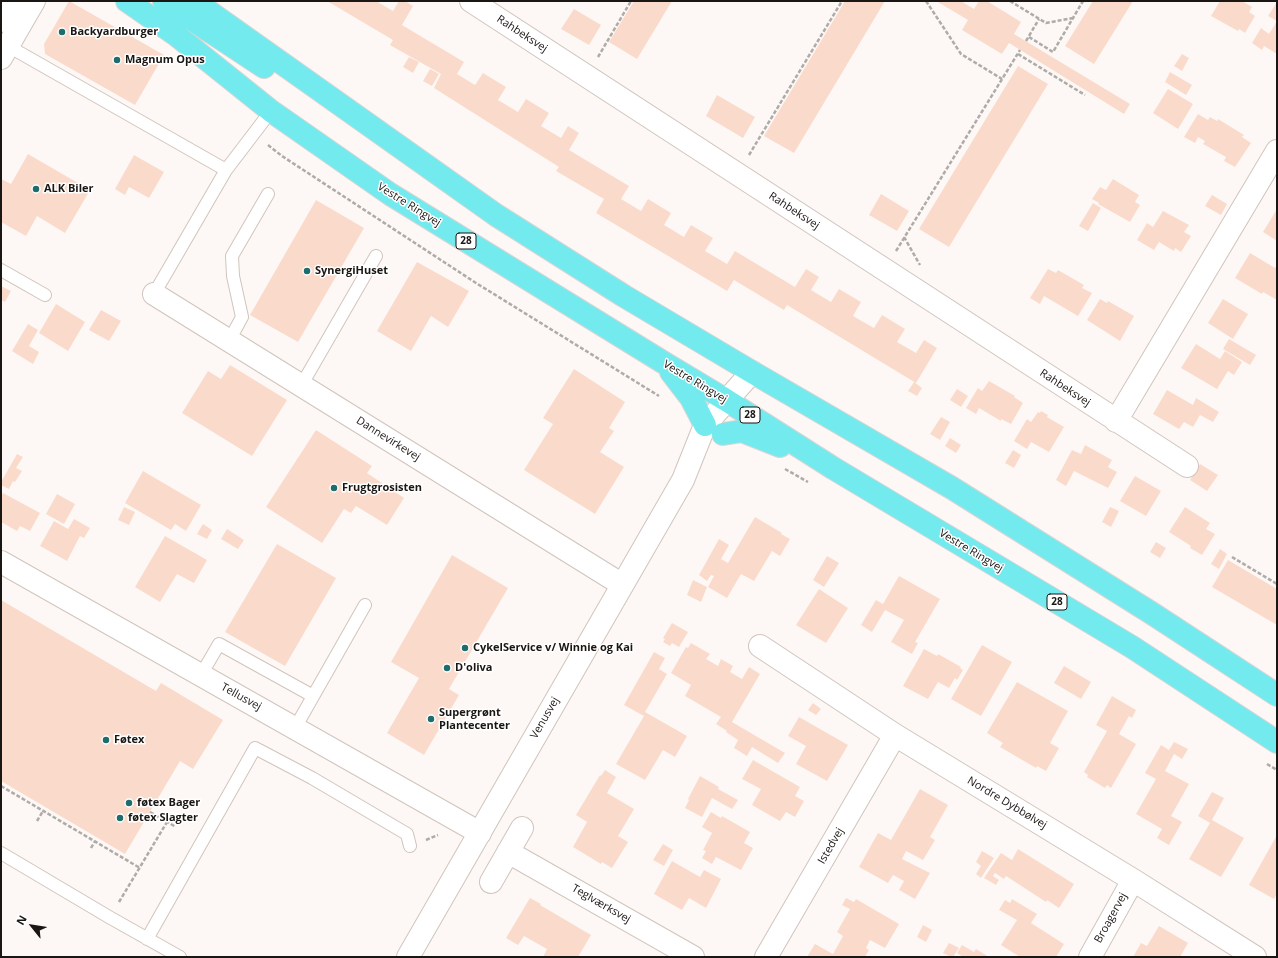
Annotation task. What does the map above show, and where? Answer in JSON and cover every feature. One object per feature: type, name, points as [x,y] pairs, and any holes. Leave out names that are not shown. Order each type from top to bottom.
[{"type":"main road","name":"Vestre Ringvej","points":[[127,1],[176,35],[271,111],[390,194],[726,400],[833,468],[1132,647],[1277,742]]},
{"type":"main road","points":[[164,1],[217,37],[624,296],[958,492],[1153,614],[1277,695]]},
{"type":"main road","points":[[194,1],[496,215]]},
{"type":"main road","name":"28","points":[[666,364],[714,429],[742,431],[833,468]]},
{"type":"street","points":[[1,22],[12,1]]},
{"type":"street","points":[[4,52],[34,1]]},
{"type":"street","name":"Rahbeksvej","points":[[471,1],[1187,466]]},
{"type":"street","points":[[1116,421],[1277,151]]},
{"type":"street","name":"Dannevirkevej","points":[[154,294],[621,584]]},
{"type":"street","name":"Venusvej","points":[[408,957],[682,480],[708,448],[726,400],[752,372]]},
{"type":"street","name":"Tellusvej","points":[[1,562],[480,833]]},
{"type":"street","name":"Nordre Dybbølvej","points":[[760,646],[895,735],[1133,880],[1255,957]]},
{"type":"street","name":"Istedvej","points":[[766,957],[895,735]]},
{"type":"street","points":[[491,882],[522,828]]},
{"type":"street","name":"Teglværksvej","points":[[508,852],[693,957]]},
{"type":"street","name":"Broagervej","points":[[1090,957],[1133,880]]},
{"type":"lane","points":[[4,52],[226,170]]},
{"type":"lane","points":[[154,294],[226,170],[271,111]]},
{"type":"lane","points":[[229,341],[242,317],[233,276],[232,256],[268,194]]},
{"type":"lane","points":[[302,386],[376,256]]},
{"type":"lane","points":[[1,270],[45,295]]},
{"type":"lane","points":[[295,728],[365,605]]},
{"type":"lane","points":[[201,675],[219,644],[313,696]]},
{"type":"lane","points":[[147,939],[255,748],[312,778],[407,834],[410,846]]},
{"type":"lane","points":[[1,853],[180,957]]},
{"type":"path","points":[[586,76],[632,1]]},
{"type":"path","points":[[737,174],[842,1]]},
{"type":"path","points":[[926,1],[961,54],[1002,79]]},
{"type":"path","points":[[1010,1],[1046,23],[1073,18]]},
{"type":"path","points":[[1029,37],[1054,52],[1083,1]]},
{"type":"path","points":[[1026,41],[1039,19]]},
{"type":"path","points":[[884,270],[1020,50]]},
{"type":"path","points":[[1018,54],[1085,95]]},
{"type":"path","points":[[1232,557],[1277,584]]},
{"type":"path","points":[[1,786],[140,868]]},
{"type":"path","points":[[37,821],[43,811]]},
{"type":"path","points":[[150,812],[176,827]]},
{"type":"path","points":[[109,917],[167,822]]},
{"type":"path","points":[[91,848],[95,841]]},
{"type":"building","points":[[69,1],[164,55],[135,105],[45,54],[44,44]]},
{"type":"building","points":[[327,1],[376,1],[393,11],[399,1],[405,1],[413,6],[402,25],[464,62],[457,74],[475,85],[483,73],[506,87],[498,100],[518,112],[526,99],[549,113],[541,126],[561,138],[568,126],[579,133],[569,150],[629,186],[621,199],[641,211],[648,199],[671,213],[664,225],[684,237],[691,225],[713,238],[705,251],[727,264],[735,251],[795,287],[806,269],[819,277],[811,290],[831,302],[839,289],[861,302],[853,316],[874,328],[882,315],[905,329],[897,342],[916,353],[924,340],[937,348],[916,383],[787,305],[784,310],[734,280],[727,291],[596,213],[604,199],[556,171],[559,167],[434,88],[441,74],[390,45],[393,40]]},
{"type":"building","points":[[634,1],[672,1],[637,59],[609,42]]},
{"type":"building","points":[[845,1],[885,1],[794,153],[764,136]]},
{"type":"building","points":[[936,1],[961,1],[974,9],[979,1],[987,1],[1021,22],[1014,34],[1130,104],[1124,114],[1009,43],[1002,54],[962,30],[968,20]]},
{"type":"building","points":[[1093,1],[1133,1],[1094,64],[1065,46]]},
{"type":"building","points":[[1220,1],[1242,1],[1252,7],[1249,12],[1255,16],[1245,33],[1239,29],[1238,31],[1211,16]]},
{"type":"building","points":[[1277,2],[1277,21],[1268,16]]},
{"type":"building","points":[[574,9],[601,25],[589,45],[561,29]]},
{"type":"building","points":[[1277,21],[1277,54],[1264,46],[1262,50],[1252,43],[1261,28],[1269,34]]},
{"type":"building","points":[[1182,54],[1189,58],[1182,71],[1174,66]]},
{"type":"building","points":[[409,57],[419,62],[413,73],[403,67]]},
{"type":"building","points":[[1018,66],[1048,84],[949,247],[919,229]]},
{"type":"building","points":[[430,69],[439,74],[432,86],[423,81]]},
{"type":"building","points":[[1170,72],[1192,85],[1186,95],[1165,82]]},
{"type":"building","points":[[1168,89],[1193,104],[1178,129],[1153,113]]},
{"type":"building","points":[[717,95],[755,117],[743,138],[706,116]]},
{"type":"building","points":[[1198,114],[1208,120],[1210,117],[1217,121],[1218,119],[1244,135],[1242,137],[1251,143],[1235,167],[1224,161],[1226,157],[1203,144],[1205,141],[1198,137],[1195,143],[1184,137]]},
{"type":"building","points":[[28,154],[90,190],[65,233],[37,216],[26,236],[1,222],[1,179],[11,184]]},
{"type":"building","points":[[134,155],[164,172],[149,198],[129,187],[125,195],[115,189]]},
{"type":"building","points":[[1113,179],[1139,195],[1135,202],[1140,205],[1130,222],[1092,199],[1100,187],[1106,190]]},
{"type":"building","points":[[881,194],[909,211],[897,231],[869,215]]},
{"type":"building","points":[[1212,195],[1227,204],[1221,215],[1205,206]]},
{"type":"building","name":"SynergiHuset","points":[[316,200],[364,228],[298,342],[250,315]]},
{"type":"building","points":[[1093,203],[1101,208],[1088,231],[1079,226]]},
{"type":"building","points":[[1277,209],[1277,241],[1263,232]]},
{"type":"building","points":[[1163,211],[1189,225],[1184,232],[1191,236],[1181,252],[1175,248],[1174,251],[1159,242],[1154,250],[1137,240],[1147,223],[1153,227]]},
{"type":"building","points":[[1250,253],[1275,268],[1277,265],[1277,300],[1263,292],[1262,294],[1235,278]]},
{"type":"building","points":[[417,262],[469,291],[448,327],[431,316],[411,351],[377,331]]},
{"type":"building","points":[[1048,269],[1056,273],[1058,270],[1084,285],[1082,288],[1092,293],[1078,316],[1044,296],[1040,304],[1030,298]]},
{"type":"building","points":[[1,286],[11,291],[5,302],[1,300]]},
{"type":"building","points":[[1100,299],[1107,303],[1108,301],[1134,316],[1120,341],[1087,320]]},
{"type":"building","points":[[1223,299],[1248,314],[1233,339],[1208,323]]},
{"type":"building","points":[[56,304],[85,322],[68,351],[39,333]]},
{"type":"building","points":[[101,310],[121,321],[109,341],[89,330]]},
{"type":"building","points":[[28,324],[38,330],[29,346],[39,352],[33,364],[12,351]]},
{"type":"building","points":[[1229,339],[1256,355],[1250,365],[1223,349]]},
{"type":"building","points":[[1196,344],[1220,359],[1225,351],[1242,362],[1234,375],[1228,371],[1217,389],[1181,368]]},
{"type":"building","points":[[230,365],[287,400],[252,456],[182,413],[208,371],[221,379]]},
{"type":"building","points":[[574,369],[625,402],[609,428],[614,431],[600,452],[624,467],[595,514],[524,470],[553,424],[543,418]]},
{"type":"building","points":[[989,381],[1015,396],[1014,397],[1023,403],[1011,424],[1001,419],[1001,421],[979,408],[976,414],[966,408],[978,388],[982,391]]},
{"type":"building","points":[[914,382],[922,388],[917,396],[908,391]]},
{"type":"building","points":[[957,389],[968,396],[961,407],[950,400]]},
{"type":"building","points":[[1167,390],[1193,405],[1196,398],[1219,412],[1213,422],[1200,415],[1193,427],[1184,422],[1179,429],[1153,414]]},
{"type":"building","points":[[1041,411],[1048,415],[1047,417],[1064,427],[1049,452],[1031,442],[1027,449],[1014,441],[1027,419],[1031,422],[1038,412],[1040,413]]},
{"type":"building","points":[[941,417],[950,422],[940,440],[930,434]]},
{"type":"building","name":"Frugtgrosisten","points":[[316,430],[372,466],[367,473],[404,498],[387,525],[356,506],[351,513],[344,509],[322,543],[266,507]]},
{"type":"building","points":[[950,438],[961,445],[956,453],[945,446]]},
{"type":"building","points":[[1085,445],[1112,460],[1108,467],[1117,472],[1108,488],[1074,471],[1066,486],[1056,480],[1072,450],[1081,454]]},
{"type":"building","points":[[1013,450],[1021,455],[1014,468],[1005,463]]},
{"type":"building","points":[[17,454],[23,457],[16,468],[22,471],[15,482],[13,481],[9,489],[1,485],[1,482]]},
{"type":"building","points":[[1200,464],[1218,475],[1207,491],[1190,480]]},
{"type":"building","points":[[143,471],[201,505],[186,531],[175,524],[171,530],[125,503]]},
{"type":"building","points":[[1135,476],[1161,491],[1146,516],[1120,501]]},
{"type":"building","points":[[3,493],[40,513],[30,531],[20,526],[17,531],[1,522],[1,497]]},
{"type":"building","points":[[57,494],[75,504],[64,524],[46,514]]},
{"type":"building","points":[[124,507],[135,512],[129,525],[118,520]]},
{"type":"building","points":[[1110,507],[1119,511],[1111,527],[1102,522]]},
{"type":"building","points":[[1185,507],[1210,523],[1206,529],[1215,534],[1202,555],[1169,532]]},
{"type":"building","points":[[755,517],[790,539],[780,556],[772,551],[754,581],[741,574],[727,598],[708,587],[714,576],[711,575],[707,581],[699,575],[719,539],[729,545],[721,559],[728,563]]},
{"type":"building","points":[[74,519],[90,528],[84,538],[80,536],[67,561],[40,546],[54,521],[68,529]]},
{"type":"building","points":[[203,524],[212,530],[207,539],[197,534]]},
{"type":"building","points":[[227,529],[244,540],[238,549],[221,539]]},
{"type":"building","points":[[165,536],[207,560],[194,583],[177,574],[160,602],[135,587]]},
{"type":"building","points":[[1156,542],[1166,548],[1160,558],[1150,552]]},
{"type":"building","points":[[277,544],[336,578],[285,666],[225,632]]},
{"type":"building","points":[[1220,549],[1227,554],[1219,569],[1211,564]]},
{"type":"building","points":[[452,555],[508,588],[449,689],[459,695],[424,755],[387,733],[419,678],[391,662]]},
{"type":"building","points":[[827,556],[839,563],[824,587],[813,580]]},
{"type":"building","points":[[1228,560],[1277,589],[1277,625],[1212,587]]},
{"type":"building","points":[[899,576],[940,599],[915,642],[918,643],[912,654],[891,642],[904,620],[885,610],[872,632],[861,625],[876,600],[883,604]]},
{"type":"building","points":[[693,580],[707,587],[701,602],[687,595]]},
{"type":"building","points":[[819,589],[848,608],[826,643],[796,625]]},
{"type":"building","name":"Føtex","points":[[1,600],[156,691],[161,683],[223,720],[193,769],[180,761],[125,854],[1,781]]},
{"type":"building","points":[[672,623],[688,632],[679,647],[672,643],[670,646],[663,642],[665,639],[663,638]]},
{"type":"building","points":[[691,643],[710,654],[706,659],[718,666],[721,659],[733,666],[730,672],[742,679],[749,667],[760,674],[732,722],[785,753],[778,763],[752,747],[747,756],[734,748],[738,740],[716,724],[721,717],[685,696],[691,685],[671,673],[686,647],[688,648]]},
{"type":"building","points":[[982,645],[1012,662],[981,716],[951,699]]},
{"type":"building","points":[[924,649],[937,656],[938,654],[961,667],[960,668],[963,670],[957,680],[955,678],[949,688],[938,682],[928,699],[903,686]]},
{"type":"building","points":[[654,652],[665,658],[659,669],[667,674],[645,712],[687,736],[675,757],[663,750],[645,780],[616,764],[644,716],[624,705]]},
{"type":"building","points":[[1064,666],[1091,682],[1081,699],[1054,683]]},
{"type":"building","points":[[1017,682],[1068,711],[1050,743],[1059,748],[1046,771],[1037,766],[1036,768],[1000,747],[1003,743],[987,733]]},
{"type":"building","points":[[1112,696],[1136,710],[1132,718],[1129,716],[1119,734],[1136,744],[1111,788],[1107,785],[1105,788],[1087,777],[1088,775],[1084,772],[1107,731],[1096,725]]},
{"type":"building","points":[[813,703],[821,709],[816,715],[808,710]]},
{"type":"building","points":[[799,717],[848,745],[827,781],[796,764],[806,746],[788,736]]},
{"type":"building","points":[[1174,742],[1188,749],[1182,759],[1174,754],[1165,771],[1189,784],[1171,816],[1182,822],[1169,845],[1157,838],[1162,829],[1136,814],[1156,779],[1145,773],[1161,745],[1169,750]]},
{"type":"building","points":[[753,760],[800,787],[795,796],[804,801],[795,817],[786,812],[780,821],[752,805],[761,789],[742,779]]},
{"type":"building","points":[[605,770],[616,777],[607,793],[634,809],[618,836],[628,842],[612,868],[602,862],[601,864],[573,847],[587,822],[576,815],[600,775],[601,776]]},
{"type":"building","points":[[700,776],[719,787],[718,789],[738,800],[732,809],[712,798],[702,817],[685,808]]},
{"type":"building","points":[[920,789],[948,805],[930,837],[935,840],[923,860],[906,851],[902,859],[930,873],[915,899],[899,890],[904,881],[893,875],[888,883],[859,867],[878,833],[891,840]]},
{"type":"building","points":[[1212,792],[1224,798],[1212,820],[1244,838],[1221,877],[1189,859],[1210,823],[1198,816]]},
{"type":"building","points":[[711,812],[721,818],[722,816],[750,832],[744,843],[753,848],[741,870],[716,857],[712,864],[702,858],[706,851],[703,850],[712,833],[702,827]]},
{"type":"building","points":[[1277,835],[1277,894],[1274,899],[1249,885]]},
{"type":"building","points":[[663,844],[673,850],[664,866],[653,860]]},
{"type":"building","points":[[1018,849],[1074,884],[1059,908],[1047,900],[1046,902],[1006,876],[1004,879],[995,873],[993,876],[999,880],[996,885],[984,878],[1001,853],[1012,860]]},
{"type":"building","points":[[982,851],[994,858],[981,878],[976,874],[981,866],[976,862]]},
{"type":"building","points":[[672,861],[700,877],[704,870],[721,879],[706,908],[689,898],[682,910],[654,894]]},
{"type":"building","points":[[530,898],[591,935],[578,957],[543,957],[547,949],[524,936],[518,945],[506,938]]},
{"type":"building","points":[[846,898],[854,902],[856,899],[899,924],[885,948],[870,940],[866,948],[869,950],[865,957],[807,957],[815,944],[833,954],[843,936],[837,932],[850,909],[842,905]]},
{"type":"building","points":[[1012,899],[1037,914],[1031,923],[1064,944],[1056,957],[1020,957],[1001,945],[1017,920],[999,910],[1005,900],[1010,903]]},
{"type":"building","points":[[923,925],[932,930],[926,942],[917,937]]},
{"type":"building","points":[[1159,926],[1188,943],[1180,957],[1133,957],[1141,943],[1147,946]]},
{"type":"building","points":[[949,943],[959,948],[953,957],[943,953]]},
{"type":"building","points":[[962,945],[974,952],[976,949],[989,957],[963,957],[957,953]]},
{"type":"place","name":"Backyardburger","points":[[62,32]]},
{"type":"place","name":"Magnum Opus","points":[[117,60]]},
{"type":"place","name":"ALK Biler","points":[[36,189]]},
{"type":"place","name":"SynergiHuset","points":[[307,271]]},
{"type":"place","name":"Frugtgrosisten","points":[[334,488]]},
{"type":"place","name":"CykelService v/ Winnie og Kai","points":[[465,648]]},
{"type":"place","name":"D'oliva","points":[[447,668]]},
{"type":"place","name":"Supergrønt Plantecenter","points":[[431,719]]},
{"type":"place","name":"Føtex","points":[[106,740]]},
{"type":"place","name":"føtex Bager","points":[[129,803]]},
{"type":"place","name":"føtex Slagter","points":[[120,818]]}]
